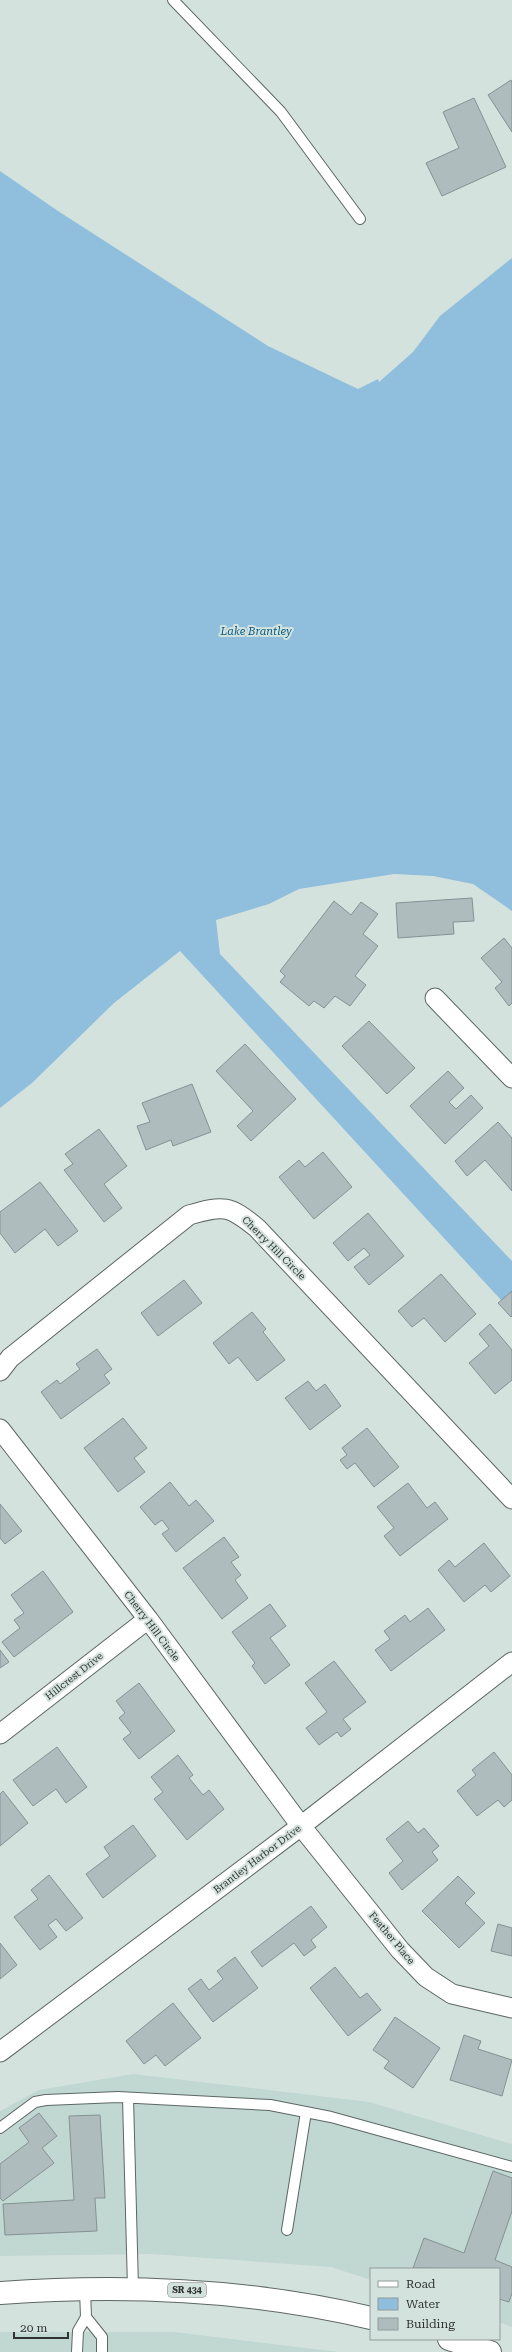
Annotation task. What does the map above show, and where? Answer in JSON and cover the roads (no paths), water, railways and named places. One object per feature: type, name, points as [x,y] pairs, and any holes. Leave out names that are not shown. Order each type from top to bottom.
[{"type":"main road","name":"SR 434","points":[[0,2293],[133,2288],[171,2289],[287,2301],[370,2318]]},
{"type":"main road","points":[[452,2340],[490,2352]]},
{"type":"street","points":[[435,998],[512,1078]]},
{"type":"street","name":"Cherry Hill Circle","points":[[0,1371],[10,1358],[190,1215],[213,1208],[236,1211],[257,1228],[512,1499]]},
{"type":"street","name":"Cherry Hill Circle","points":[[0,1430],[148,1619],[301,1826]]},
{"type":"street","name":"Hillcrest Drive","points":[[0,1734],[148,1619]]},
{"type":"street","name":"Brantley Harbor Drive","points":[[0,2052],[301,1826],[512,1662]]},
{"type":"street","name":"Feather Place","points":[[301,1826],[400,1950],[426,1977],[452,1994],[512,2008]]},
{"type":"lane","points":[[173,0],[281,112],[360,219]]},
{"type":"lane","points":[[128,2098],[133,2288]]},
{"type":"lane","points":[[0,2128],[36,2102],[128,2098],[270,2106],[339,2119],[512,2167]]},
{"type":"lane","points":[[287,2230],[306,2112]]},
{"type":"lane","points":[[77,2352],[78,2331],[86,2317],[85,2290]]},
{"type":"lane","points":[[86,2317],[102,2337],[102,2352]]},
{"type":"water","name":"Lake Brantley","points":[[0,171],[58,211],[268,346],[358,389],[378,379],[379,382],[413,352],[440,316],[512,258],[512,911],[473,884],[433,876],[394,874],[299,889],[269,904],[216,920],[220,954],[512,1261],[512,1312],[180,951],[114,1003],[32,1083],[0,1108]]}]
